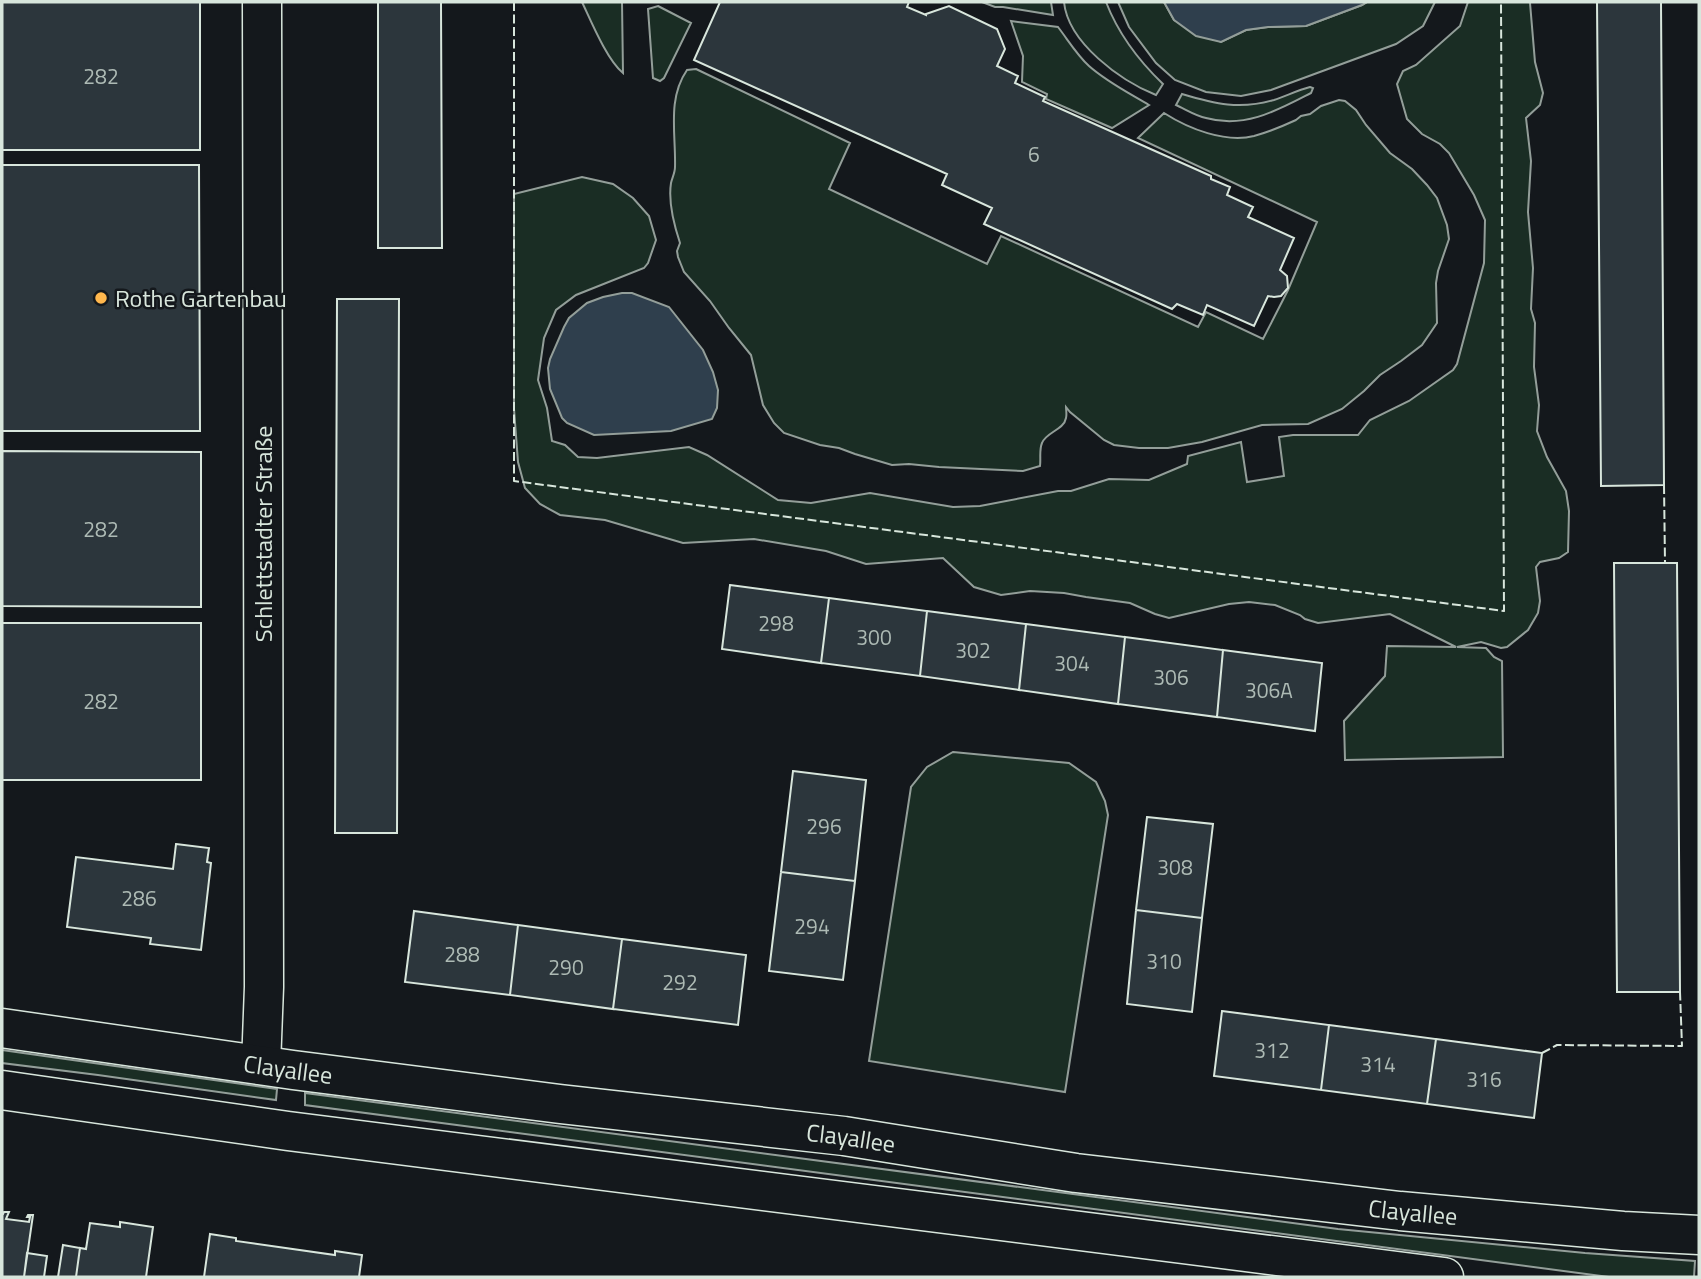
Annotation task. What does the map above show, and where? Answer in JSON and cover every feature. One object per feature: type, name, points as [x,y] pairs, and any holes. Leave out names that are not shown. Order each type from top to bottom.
[{"type":"main road","name":"Schlettstadter Straße","points":[[261,1065],[264,987],[262,2]]},
{"type":"main road","name":"Clayallee","points":[[2,1028],[561,1104],[844,1136],[1076,1173],[1400,1211],[1699,1235]]},
{"type":"main road","points":[[2,1090],[288,1130],[1444,1277]]},
{"type":"green space","points":[[582,2],[622,2],[623,73],[605,50]]},
{"type":"green space","points":[[982,2],[1051,2],[1053,15],[995,7]]},
{"type":"green space","points":[[1064,2],[1106,2],[1130,46],[1163,84],[1156,95],[1127,80],[1098,59],[1075,32]]},
{"type":"green space","points":[[1118,2],[1164,2],[1174,20],[1221,42],[1246,30],[1306,26],[1367,2],[1435,2],[1423,26],[1396,44],[1271,90],[1241,96],[1206,92],[1175,80],[1156,63],[1129,27]]},
{"type":"green space","points":[[1468,2],[1530,3],[1535,62],[1543,93],[1540,105],[1526,118],[1531,161],[1528,212],[1533,268],[1531,309],[1535,323],[1534,367],[1539,405],[1537,431],[1547,457],[1566,491],[1569,511],[1568,552],[1559,558],[1540,562],[1536,567],[1540,601],[1538,613],[1528,630],[1507,647],[1501,648],[1481,642],[1457,647],[1486,648],[1502,661],[1503,757],[1345,760],[1344,721],[1385,676],[1387,646],[1456,647],[1390,614],[1318,623],[1275,605],[1249,602],[1169,618],[1130,603],[1064,593],[1030,591],[1001,595],[974,587],[943,558],[866,564],[826,551],[754,539],[683,543],[605,520],[560,515],[540,504],[525,488],[518,462],[514,409],[514,194],[582,177],[613,184],[633,198],[649,216],[656,240],[644,268],[576,295],[556,310],[544,338],[538,380],[547,408],[552,441],[565,445],[578,457],[597,458],[689,447],[707,455],[778,500],[811,503],[870,493],[953,507],[980,506],[1058,491],[1071,491],[1109,479],[1149,480],[1187,464],[1188,456],[1241,442],[1247,482],[1284,476],[1279,437],[1358,435],[1370,420],[1409,401],[1453,370],[1457,364],[1484,263],[1485,220],[1474,195],[1449,153],[1440,144],[1422,134],[1407,119],[1397,84],[1403,71],[1416,65],[1460,26]]},
{"type":"green space","points":[[658,6],[691,23],[664,78],[660,81],[653,78],[648,9]]},
{"type":"green space","points":[[1011,21],[1058,27],[1089,66],[1149,105],[1112,128],[1046,99],[1047,94],[1022,82],[1023,56]]},
{"type":"green space","points":[[696,69],[850,143],[829,189],[987,264],[1001,236],[1198,327],[1206,312],[1263,339],[1288,290],[1317,222],[1138,138],[1164,113],[1208,133],[1243,138],[1281,127],[1321,106],[1339,100],[1345,101],[1356,110],[1390,153],[1412,169],[1437,198],[1449,239],[1436,283],[1437,323],[1422,345],[1380,375],[1342,409],[1308,424],[1262,425],[1202,442],[1168,448],[1114,445],[1104,440],[1066,407],[1065,422],[1042,443],[1040,466],[1023,471],[892,465],[784,433],[763,405],[751,355],[684,272],[678,257],[680,243],[670,198],[675,171],[675,105],[681,81],[687,70]]},
{"type":"green space","points":[[1313,88],[1311,93],[1274,111],[1234,121],[1206,118],[1176,105],[1182,94],[1217,103],[1250,105],[1274,100]]},
{"type":"green space","points":[[953,752],[1069,763],[1096,782],[1105,801],[1108,815],[1065,1092],[869,1061],[911,787],[927,767]]},
{"type":"green space","points":[[2,1050],[277,1089],[276,1100],[2,1063]]},
{"type":"green space","points":[[305,1093],[1338,1229],[1695,1261],[1694,1277],[1609,1277],[305,1105]]},
{"type":"water","points":[[1164,2],[1367,2],[1306,26],[1246,30],[1221,42],[1196,36],[1174,20]]},
{"type":"water","points":[[622,293],[632,293],[669,307],[703,350],[718,390],[717,408],[712,419],[671,431],[594,435],[562,418],[550,389],[548,368],[564,327],[569,318],[587,303]]},
{"type":"building","points":[[2,2],[200,2],[200,150],[2,150]]},
{"type":"building","points":[[378,2],[441,2],[442,248],[378,248]]},
{"type":"building","points":[[720,2],[909,2],[907,7],[926,15],[949,6],[997,29],[1005,49],[997,66],[1018,76],[1015,83],[1045,97],[1043,101],[1211,176],[1211,179],[1230,187],[1227,195],[1253,207],[1248,217],[1294,238],[1280,270],[1287,276],[1288,288],[1281,296],[1268,296],[1254,326],[1207,305],[1203,315],[1177,304],[1172,309],[984,224],[992,208],[942,185],[947,174],[694,60]]},
{"type":"building","points":[[1597,2],[1661,2],[1664,485],[1601,486]]},
{"type":"building","name":"Rothe Gartenbau","points":[[2,165],[199,165],[200,431],[2,431]]},
{"type":"building","points":[[337,299],[399,299],[397,833],[335,833]]},
{"type":"building","points":[[2,451],[201,452],[201,607],[2,606]]},
{"type":"building","points":[[1614,563],[1677,563],[1680,992],[1617,992]]},
{"type":"building","points":[[730,585],[829,598],[821,663],[722,649]]},
{"type":"building","points":[[829,598],[927,611],[920,676],[821,663]]},
{"type":"building","points":[[927,611],[1026,624],[1019,690],[920,676]]},
{"type":"building","points":[[2,623],[201,623],[201,780],[2,780]]},
{"type":"building","points":[[1026,624],[1125,637],[1118,704],[1019,690]]},
{"type":"building","points":[[1125,637],[1223,650],[1217,717],[1118,704]]},
{"type":"building","points":[[1223,650],[1322,663],[1315,731],[1217,717]]},
{"type":"building","points":[[793,771],[866,780],[855,881],[781,872]]},
{"type":"building","points":[[1147,817],[1213,824],[1202,918],[1136,910]]},
{"type":"building","points":[[176,844],[209,848],[207,862],[211,863],[201,950],[150,944],[151,938],[67,927],[76,857],[173,869]]},
{"type":"building","points":[[781,872],[855,881],[843,980],[769,971]]},
{"type":"building","points":[[1136,910],[1202,918],[1192,1012],[1127,1004]]},
{"type":"building","points":[[414,911],[518,925],[510,995],[405,982]]},
{"type":"building","points":[[518,925],[622,939],[613,1009],[510,995]]},
{"type":"building","points":[[622,939],[746,955],[738,1025],[613,1009]]},
{"type":"building","points":[[1222,1011],[1329,1025],[1321,1090],[1214,1076]]},
{"type":"building","points":[[1329,1025],[1436,1039],[1427,1104],[1321,1090]]},
{"type":"building","points":[[1436,1039],[1542,1053],[1534,1118],[1427,1104]]},
{"type":"building","points":[[4,1212],[9,1212],[6,1219],[29,1222],[28,1215],[33,1215],[24,1277],[2,1277]]},
{"type":"building","points":[[120,1222],[153,1227],[146,1277],[76,1277],[80,1248],[86,1249],[90,1223],[120,1227]]},
{"type":"building","points":[[210,1234],[236,1238],[236,1241],[335,1255],[335,1251],[362,1255],[359,1277],[204,1277]]},
{"type":"building","points":[[63,1245],[80,1248],[76,1277],[58,1277]]},
{"type":"building","points":[[27,1253],[47,1256],[44,1277],[24,1277]]},
{"type":"fence","points":[[514,2],[514,481],[1504,611],[1501,2]]},
{"type":"fence","points":[[1664,485],[1665,563]]},
{"type":"fence","points":[[1542,1053],[1557,1045],[1682,1046],[1680,992]]},
{"type":"place","name":"Rothe Gartenbau","points":[[101,298]]}]
